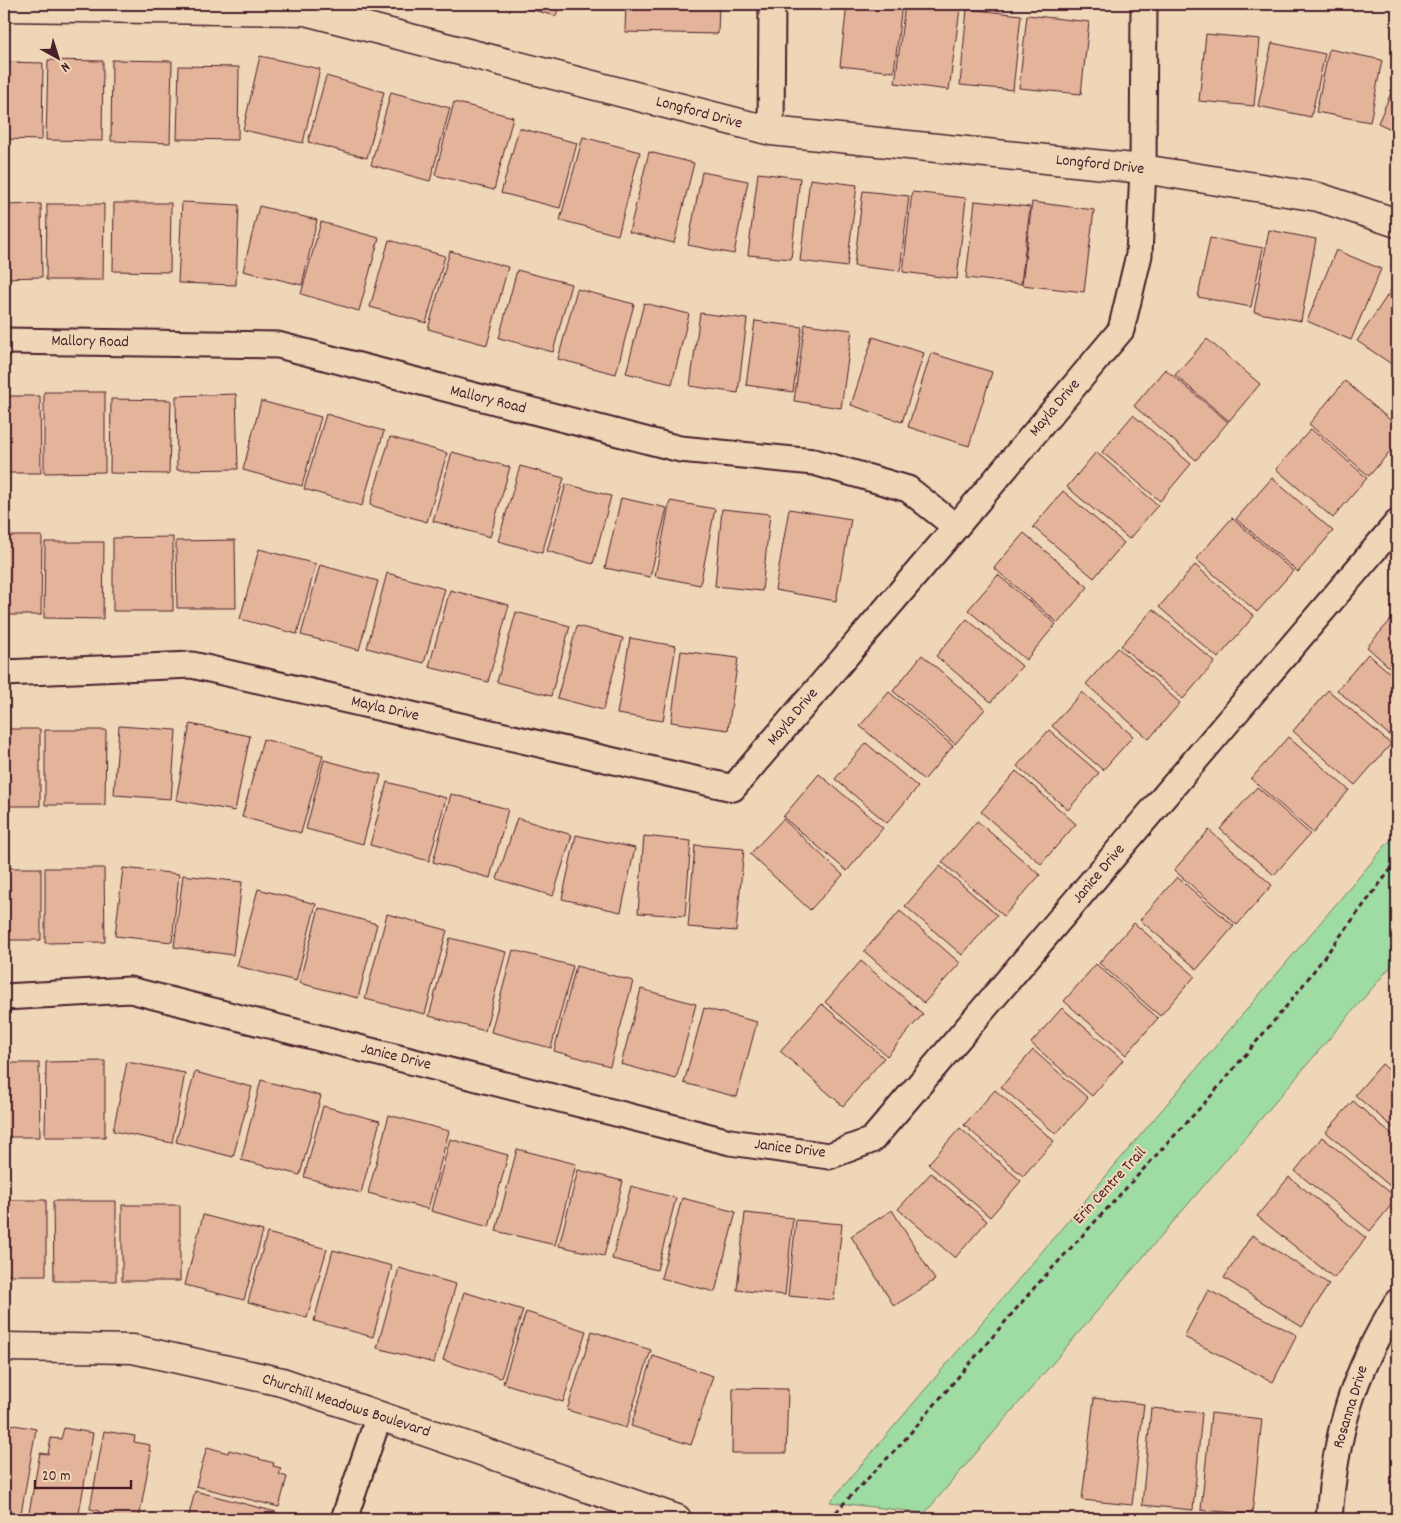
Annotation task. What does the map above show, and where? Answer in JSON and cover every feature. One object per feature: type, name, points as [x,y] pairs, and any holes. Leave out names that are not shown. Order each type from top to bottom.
[{"type":"street","points":[[771,132],[772,4]]},
{"type":"street","name":"Mayla Drive","points":[[4,673],[192,665],[733,788],[1121,330],[1139,254],[1143,169],[1144,4]]},
{"type":"street","name":"Longford Drive","points":[[4,7],[305,11],[771,132],[1143,169],[1318,197],[1397,223]]},
{"type":"street","name":"Mallory Road","points":[[4,341],[278,346],[680,449],[814,462],[908,489],[956,527]]},
{"type":"street","name":"Janice Drive","points":[[4,997],[130,990],[730,1142],[829,1156],[872,1140],[1397,523]]},
{"type":"street","name":"Rosanna Drive","points":[[1329,1519],[1334,1468],[1349,1402],[1360,1370],[1397,1302]]},
{"type":"street","name":"Churchill Meadows Boulevard","points":[[4,1347],[133,1349],[282,1382],[677,1519]]},
{"type":"street","points":[[344,1519],[379,1416]]},
{"type":"path","name":"Erin Centre Trail","points":[[830,1519],[901,1444],[1034,1288],[1210,1097],[1294,997],[1397,861]]},
{"type":"green space","points":[[1397,832],[1397,959],[925,1513],[830,1502]]},
{"type":"building","points":[[510,4],[559,4],[556,16]]},
{"type":"building","points":[[626,4],[719,4],[718,34],[625,32]]},
{"type":"building","points":[[847,4],[902,4],[894,72],[840,66]]},
{"type":"building","points":[[905,4],[922,4],[960,9],[949,90],[895,83]]},
{"type":"building","points":[[967,9],[1021,15],[1013,90],[960,85]]},
{"type":"building","points":[[1027,15],[1089,22],[1081,94],[1019,88]]},
{"type":"building","points":[[1206,34],[1260,39],[1254,106],[1199,101]]},
{"type":"building","points":[[1272,43],[1325,54],[1311,117],[1258,106]]},
{"type":"building","points":[[1329,49],[1382,60],[1370,122],[1316,112]]},
{"type":"building","points":[[260,56],[320,69],[303,143],[243,130]]},
{"type":"building","points":[[48,60],[103,61],[102,141],[46,140]]},
{"type":"building","points":[[112,60],[172,61],[170,143],[111,141]]},
{"type":"building","points":[[4,62],[43,63],[42,140],[4,139]]},
{"type":"building","points":[[179,66],[239,67],[238,140],[177,139]]},
{"type":"building","points":[[326,76],[384,92],[367,158],[308,142]]},
{"type":"building","points":[[1397,79],[1397,132],[1378,123]]},
{"type":"building","points":[[391,92],[450,108],[430,181],[371,165]]},
{"type":"building","points":[[454,102],[513,117],[494,190],[435,175]]},
{"type":"building","points":[[519,128],[577,143],[560,208],[501,193]]},
{"type":"building","points":[[583,137],[640,152],[618,235],[560,220]]},
{"type":"building","points":[[649,152],[694,163],[674,243],[629,232]]},
{"type":"building","points":[[702,172],[748,181],[734,254],[688,245]]},
{"type":"building","points":[[758,173],[800,178],[791,259],[748,255]]},
{"type":"building","points":[[810,179],[857,185],[847,267],[800,261]]},
{"type":"building","points":[[863,191],[909,196],[900,271],[854,266]]},
{"type":"building","points":[[912,192],[966,198],[957,279],[903,272]]},
{"type":"building","points":[[975,201],[1030,207],[1021,284],[966,278]]},
{"type":"building","points":[[182,202],[239,205],[236,285],[178,283]]},
{"type":"building","points":[[1032,202],[1094,210],[1084,292],[1022,285]]},
{"type":"building","points":[[114,203],[171,203],[170,272],[113,271]]},
{"type":"building","points":[[41,204],[42,277],[4,278],[4,205]]},
{"type":"building","points":[[47,204],[104,204],[103,280],[46,280]]},
{"type":"building","points":[[259,206],[317,220],[302,285],[243,271]]},
{"type":"building","points":[[321,222],[379,238],[359,311],[301,294]]},
{"type":"building","points":[[1269,230],[1316,239],[1301,321],[1254,312]]},
{"type":"building","points":[[1210,238],[1263,248],[1251,307],[1198,297]]},
{"type":"building","points":[[389,240],[445,256],[426,323],[370,307]]},
{"type":"building","points":[[1336,250],[1381,269],[1351,340],[1307,321]]},
{"type":"building","points":[[450,251],[508,267],[487,345],[428,329]]},
{"type":"building","points":[[517,270],[571,284],[553,352],[499,338]]},
{"type":"building","points":[[1397,281],[1397,364],[1396,367],[1357,341]]},
{"type":"building","points":[[577,289],[634,304],[616,374],[558,359]]},
{"type":"building","points":[[644,303],[689,314],[672,384],[626,373]]},
{"type":"building","points":[[700,313],[747,319],[738,393],[690,386]]},
{"type":"building","points":[[755,321],[802,327],[793,392],[746,385]]},
{"type":"building","points":[[805,324],[852,330],[841,408],[794,401]]},
{"type":"building","points":[[873,337],[924,353],[902,422],[851,405]]},
{"type":"building","points":[[1207,339],[1260,384],[1229,421],[1175,375]]},
{"type":"building","points":[[931,353],[992,372],[969,446],[908,427]]},
{"type":"building","points":[[1165,369],[1228,422],[1196,460],[1134,406]]},
{"type":"building","points":[[1345,381],[1397,426],[1397,443],[1369,476],[1309,424]]},
{"type":"building","points":[[44,392],[105,392],[105,472],[44,473]]},
{"type":"building","points":[[236,394],[238,469],[177,470],[176,396]]},
{"type":"building","points":[[4,396],[40,396],[41,473],[4,473]]},
{"type":"building","points":[[111,399],[171,400],[169,474],[110,473]]},
{"type":"building","points":[[261,401],[321,417],[302,486],[243,470]]},
{"type":"building","points":[[326,414],[384,431],[362,506],[304,489]]},
{"type":"building","points":[[1133,415],[1191,464],[1160,501],[1102,452]]},
{"type":"building","points":[[1311,429],[1367,478],[1333,518],[1276,469]]},
{"type":"building","points":[[390,437],[447,453],[427,522],[370,505]]},
{"type":"building","points":[[452,452],[510,467],[490,537],[433,521]]},
{"type":"building","points":[[1096,452],[1158,505],[1129,539],[1067,487]]},
{"type":"building","points":[[520,466],[564,478],[542,553],[498,541]]},
{"type":"building","points":[[1272,478],[1333,531],[1298,572],[1236,519]]},
{"type":"building","points":[[566,484],[611,496],[593,564],[547,551]]},
{"type":"building","points":[[1063,491],[1124,543],[1094,578],[1033,527]]},
{"type":"building","points":[[621,498],[667,508],[650,577],[605,568]]},
{"type":"building","points":[[670,501],[715,509],[700,585],[655,576]]},
{"type":"building","points":[[722,509],[770,514],[762,591],[715,586]]},
{"type":"building","points":[[789,509],[851,519],[836,601],[775,590]]},
{"type":"building","points":[[1232,518],[1293,571],[1257,612],[1196,559]]},
{"type":"building","points":[[1024,533],[1088,587],[1058,623],[994,568]]},
{"type":"building","points":[[4,536],[42,536],[41,615],[4,615]]},
{"type":"building","points":[[173,537],[173,611],[113,611],[113,538]]},
{"type":"building","points":[[235,540],[236,608],[177,608],[176,541]]},
{"type":"building","points":[[45,542],[104,542],[103,619],[44,618]]},
{"type":"building","points":[[259,549],[316,564],[297,634],[240,619]]},
{"type":"building","points":[[320,565],[378,581],[359,650],[301,635]]},
{"type":"building","points":[[1195,565],[1254,616],[1218,658],[1159,607]]},
{"type":"building","points":[[387,573],[445,589],[424,663],[367,648]]},
{"type":"building","points":[[998,575],[1056,624],[1026,660],[968,610]]},
{"type":"building","points":[[450,590],[509,605],[488,682],[429,667]]},
{"type":"building","points":[[1153,609],[1215,662],[1183,699],[1121,646]]},
{"type":"building","points":[[516,612],[570,626],[551,696],[497,682]]},
{"type":"building","points":[[1397,613],[1397,674],[1367,647]]},
{"type":"building","points":[[967,619],[1022,666],[991,702],[936,656]]},
{"type":"building","points":[[577,626],[623,638],[603,710],[557,698]]},
{"type":"building","points":[[630,638],[676,646],[663,721],[617,714]]},
{"type":"building","points":[[1118,648],[1180,703],[1149,739],[1086,684]]},
{"type":"building","points":[[681,651],[738,658],[728,730],[671,722]]},
{"type":"building","points":[[1368,654],[1397,679],[1397,737],[1395,740],[1337,690]]},
{"type":"building","points":[[922,655],[985,709],[955,744],[893,691]]},
{"type":"building","points":[[1328,690],[1391,744],[1355,785],[1293,731]]},
{"type":"building","points":[[889,692],[953,746],[924,780],[860,726]]},
{"type":"building","points":[[1082,692],[1133,736],[1103,770],[1052,726]]},
{"type":"building","points":[[190,724],[250,736],[235,811],[176,800]]},
{"type":"building","points":[[119,726],[176,730],[171,799],[114,795]]},
{"type":"building","points":[[4,729],[40,729],[40,806],[4,806]]},
{"type":"building","points":[[45,730],[106,730],[105,805],[45,805]]},
{"type":"building","points":[[1049,730],[1099,773],[1068,810],[1017,766]]},
{"type":"building","points":[[1288,737],[1349,790],[1313,833],[1251,779]]},
{"type":"building","points":[[263,739],[323,755],[301,833],[242,817]]},
{"type":"building","points":[[866,743],[918,787],[887,823],[835,779]]},
{"type":"building","points":[[324,760],[381,775],[363,844],[306,829]]},
{"type":"building","points":[[1016,771],[1076,824],[1041,864],[981,812]]},
{"type":"building","points":[[819,774],[883,828],[847,871],[783,817]]},
{"type":"building","points":[[387,782],[446,798],[429,861],[370,845]]},
{"type":"building","points":[[1257,787],[1310,834],[1274,875],[1220,829]]},
{"type":"building","points":[[451,794],[508,809],[490,878],[433,862]]},
{"type":"building","points":[[517,818],[572,835],[553,896],[497,879]]},
{"type":"building","points":[[783,819],[843,875],[810,910],[750,854]]},
{"type":"building","points":[[977,821],[1040,875],[1004,916],[942,862]]},
{"type":"building","points":[[1209,830],[1272,885],[1237,925],[1174,870]]},
{"type":"building","points":[[576,835],[635,848],[621,912],[562,899]]},
{"type":"building","points":[[644,836],[691,841],[685,916],[638,913]]},
{"type":"building","points":[[695,845],[744,849],[736,931],[688,927]]},
{"type":"building","points":[[940,866],[997,915],[962,955],[905,906]]},
{"type":"building","points":[[4,868],[41,868],[41,940],[4,940]]},
{"type":"building","points":[[45,868],[104,868],[105,942],[45,943]]},
{"type":"building","points":[[123,868],[179,874],[172,942],[115,936]]},
{"type":"building","points":[[183,875],[242,882],[233,955],[174,947]]},
{"type":"building","points":[[1177,877],[1234,926],[1197,969],[1140,920]]},
{"type":"building","points":[[258,889],[316,904],[296,981],[237,966]]},
{"type":"building","points":[[319,908],[377,924],[358,998],[299,983]]},
{"type":"building","points":[[900,911],[960,963],[924,1003],[864,951]]},
{"type":"building","points":[[387,914],[447,930],[425,1014],[365,999]]},
{"type":"building","points":[[1134,923],[1195,976],[1160,1016],[1099,963]]},
{"type":"building","points":[[450,938],[506,952],[485,1031],[429,1016]]},
{"type":"building","points":[[513,950],[573,966],[551,1048],[491,1032]]},
{"type":"building","points":[[861,961],[923,1014],[887,1056],[825,1002]]},
{"type":"building","points":[[1096,964],[1158,1018],[1126,1055],[1064,1001]]},
{"type":"building","points":[[576,966],[633,981],[610,1066],[554,1051]]},
{"type":"building","points":[[641,989],[696,1004],[676,1079],[621,1064]]},
{"type":"building","points":[[822,1004],[884,1058],[843,1106],[780,1051]]},
{"type":"building","points":[[704,1008],[757,1022],[737,1097],[684,1083]]},
{"type":"building","points":[[1062,1008],[1123,1060],[1092,1096],[1031,1043]]},
{"type":"building","points":[[1033,1050],[1088,1098],[1056,1134],[1001,1087]]},
{"type":"building","points":[[1397,1053],[1397,1069],[1389,1062]]},
{"type":"building","points":[[105,1061],[105,1137],[45,1137],[46,1062]]},
{"type":"building","points":[[127,1062],[185,1073],[172,1143],[113,1131]]},
{"type":"building","points":[[4,1063],[39,1063],[40,1137],[4,1137]]},
{"type":"building","points":[[1382,1064],[1397,1077],[1397,1131],[1355,1095]]},
{"type":"building","points":[[195,1072],[252,1087],[233,1157],[176,1142]]},
{"type":"building","points":[[261,1080],[321,1096],[300,1175],[241,1160]]},
{"type":"building","points":[[995,1090],[1054,1141],[1023,1176],[964,1125]]},
{"type":"building","points":[[1353,1101],[1397,1139],[1397,1192],[1326,1132]]},
{"type":"building","points":[[323,1106],[380,1121],[361,1193],[304,1177]]},
{"type":"building","points":[[389,1115],[449,1131],[428,1209],[368,1193]]},
{"type":"building","points":[[960,1128],[1021,1181],[990,1217],[928,1164]]},
{"type":"building","points":[[1322,1137],[1397,1198],[1370,1231],[1295,1171]]},
{"type":"building","points":[[450,1139],[508,1155],[489,1227],[431,1211]]},
{"type":"building","points":[[517,1149],[576,1164],[555,1245],[496,1231]]},
{"type":"building","points":[[578,1170],[623,1181],[604,1256],[559,1246]]},
{"type":"building","points":[[931,1173],[987,1221],[955,1258],[898,1209]]},
{"type":"building","points":[[1289,1177],[1366,1238],[1334,1278],[1257,1216]]},
{"type":"building","points":[[631,1186],[676,1198],[657,1270],[612,1259]]},
{"type":"building","points":[[682,1198],[736,1212],[715,1292],[661,1278]]},
{"type":"building","points":[[4,1200],[46,1200],[46,1275],[4,1275]]},
{"type":"building","points":[[53,1201],[116,1201],[116,1281],[54,1281]]},
{"type":"building","points":[[122,1205],[180,1205],[180,1281],[122,1281]]},
{"type":"building","points":[[892,1210],[935,1280],[894,1306],[851,1236]]},
{"type":"building","points":[[745,1213],[793,1218],[785,1295],[737,1290]]},
{"type":"building","points":[[203,1215],[263,1231],[244,1300],[185,1285]]},
{"type":"building","points":[[796,1220],[842,1224],[834,1300],[788,1296]]},
{"type":"building","points":[[267,1233],[327,1249],[307,1318],[248,1302]]},
{"type":"building","points":[[1252,1235],[1329,1284],[1302,1327],[1224,1278]]},
{"type":"building","points":[[333,1250],[392,1266],[373,1337],[314,1321]]},
{"type":"building","points":[[399,1268],[456,1284],[434,1363],[377,1348]]},
{"type":"building","points":[[1208,1290],[1297,1335],[1273,1382],[1184,1337]]},
{"type":"building","points":[[464,1292],[523,1310],[501,1378],[443,1360]]},
{"type":"building","points":[[526,1312],[586,1331],[563,1402],[503,1383]]},
{"type":"building","points":[[592,1331],[651,1350],[626,1428],[567,1410]]},
{"type":"building","points":[[653,1356],[713,1376],[691,1445],[631,1426]]},
{"type":"building","points":[[733,1388],[788,1389],[786,1453],[732,1453]]},
{"type":"building","points":[[1094,1398],[1144,1404],[1132,1505],[1082,1500]]},
{"type":"building","points":[[1151,1408],[1202,1413],[1193,1510],[1142,1505]]},
{"type":"building","points":[[1211,1413],[1262,1419],[1252,1514],[1201,1510]]},
{"type":"building","points":[[4,1423],[36,1429],[20,1519],[4,1519]]},
{"type":"building","points":[[64,1428],[93,1433],[78,1519],[28,1518],[40,1453],[48,1454],[51,1438],[61,1439]]},
{"type":"building","points":[[104,1431],[135,1436],[134,1442],[150,1445],[149,1451],[151,1451],[139,1519],[98,1518],[99,1511],[90,1509]]},
{"type":"building","points":[[207,1447],[228,1453],[229,1450],[260,1458],[274,1463],[273,1466],[281,1468],[279,1474],[287,1477],[279,1507],[196,1486]]},
{"type":"building","points":[[195,1491],[276,1512],[274,1519],[188,1519]]}]
